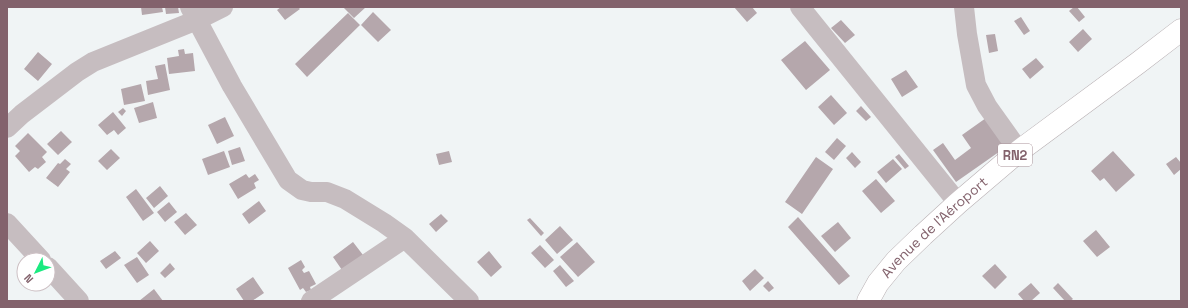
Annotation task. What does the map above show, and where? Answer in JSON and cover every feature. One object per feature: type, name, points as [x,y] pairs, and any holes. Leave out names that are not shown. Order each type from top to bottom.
[{"type":"highway","name":"Avenue de l'Aéroport","points":[[868,301],[878,283],[896,261],[922,235],[958,203],[1019,151],[1181,30]]},
{"type":"street","points":[[7,128],[22,114],[77,72],[93,62],[194,14],[223,7]]},
{"type":"street","points":[[800,7],[958,203]]},
{"type":"street","points":[[964,7],[976,85],[987,106],[1019,151]]},
{"type":"street","points":[[194,14],[232,86],[288,180],[302,190],[311,192],[327,192],[345,199],[384,223],[405,238],[469,301]]},
{"type":"street","points":[[7,223],[34,252]]},
{"type":"street","points":[[312,301],[405,238]]},
{"type":"street","points":[[56,276],[79,301]]},
{"type":"building","points":[[141,7],[162,7],[163,12],[142,15]]},
{"type":"building","points":[[165,7],[178,7],[179,13],[166,14]]},
{"type":"building","points":[[281,7],[298,7],[300,9],[285,20],[277,10]]},
{"type":"building","points":[[343,7],[366,7],[354,18]]},
{"type":"building","points":[[734,7],[752,7],[757,13],[747,22]]},
{"type":"building","points":[[1074,7],[1077,7],[1085,17],[1079,22],[1069,11]]},
{"type":"building","points":[[373,12],[391,30],[378,42],[361,25]]},
{"type":"building","points":[[348,13],[360,25],[307,77],[295,64]]},
{"type":"building","points":[[1021,17],[1030,31],[1024,35],[1014,21]]},
{"type":"building","points":[[841,20],[855,35],[845,43],[831,28]]},
{"type":"building","points":[[1083,29],[1092,39],[1078,52],[1069,42]]},
{"type":"building","points":[[995,34],[998,51],[989,53],[986,35]]},
{"type":"building","points":[[805,41],[830,70],[806,90],[781,60]]},
{"type":"building","points":[[184,49],[185,54],[193,53],[195,71],[169,74],[167,58],[179,56],[178,50]]},
{"type":"building","points":[[38,52],[52,64],[38,81],[24,69]]},
{"type":"building","points":[[1036,58],[1044,67],[1030,79],[1022,69]]},
{"type":"building","points":[[165,64],[170,90],[148,95],[146,81],[158,79],[155,66]]},
{"type":"building","points":[[906,70],[918,87],[902,97],[891,79]]},
{"type":"building","points":[[141,84],[145,101],[124,105],[121,89]]},
{"type":"building","points":[[831,95],[847,113],[834,125],[818,107]]},
{"type":"building","points":[[153,102],[157,118],[139,123],[134,108]]},
{"type":"building","points":[[861,106],[871,117],[866,121],[856,111]]},
{"type":"building","points":[[123,108],[126,111],[122,116],[118,112]]},
{"type":"building","points":[[113,112],[126,128],[118,135],[114,130],[107,135],[98,125]]},
{"type":"building","points":[[225,117],[234,136],[217,144],[208,125]]},
{"type":"building","points":[[986,118],[1006,147],[956,182],[933,150],[943,143],[955,160],[971,148],[962,135]]},
{"type":"building","points":[[61,131],[72,142],[58,155],[47,144]]},
{"type":"building","points":[[28,133],[47,152],[42,157],[46,162],[38,169],[35,167],[29,172],[15,156],[20,151],[15,146]]},
{"type":"building","points":[[837,138],[846,146],[834,160],[825,152]]},
{"type":"building","points":[[240,147],[245,161],[232,165],[228,151]]},
{"type":"building","points":[[111,149],[120,158],[107,170],[98,161]]},
{"type":"building","points":[[224,151],[230,167],[208,175],[202,159]]},
{"type":"building","points":[[449,151],[452,162],[439,165],[436,154]]},
{"type":"building","points":[[1113,151],[1135,175],[1116,192],[1104,178],[1100,181],[1091,171]]},
{"type":"building","points":[[852,152],[861,162],[855,168],[846,158]]},
{"type":"building","points":[[899,154],[909,166],[905,169],[895,157]]},
{"type":"building","points":[[816,157],[833,169],[802,214],[785,202]]},
{"type":"building","points":[[1176,157],[1181,163],[1181,169],[1174,175],[1166,164]]},
{"type":"building","points":[[65,159],[71,164],[66,169],[70,172],[58,187],[46,178],[58,163],[60,164]]},
{"type":"building","points":[[893,159],[902,169],[886,183],[877,172]]},
{"type":"building","points":[[246,174],[249,178],[255,174],[259,180],[254,183],[256,188],[238,199],[229,184]]},
{"type":"building","points":[[876,179],[895,201],[881,213],[862,191]]},
{"type":"building","points":[[160,186],[168,196],[154,208],[146,198]]},
{"type":"building","points":[[136,189],[154,213],[143,221],[126,197]]},
{"type":"building","points":[[259,201],[266,211],[249,224],[242,214]]},
{"type":"building","points":[[169,202],[177,212],[165,222],[157,212]]},
{"type":"building","points":[[186,213],[197,225],[185,235],[174,222]]},
{"type":"building","points":[[441,214],[448,221],[436,232],[429,224]]},
{"type":"building","points":[[798,217],[850,276],[839,285],[788,227]]},
{"type":"building","points":[[530,218],[544,233],[541,236],[527,220]]},
{"type":"building","points":[[838,222],[851,238],[835,252],[821,236]]},
{"type":"building","points":[[560,226],[573,240],[557,254],[545,240]]},
{"type":"building","points":[[1096,230],[1110,247],[1097,257],[1083,241]]},
{"type":"building","points":[[150,241],[159,251],[146,263],[137,253]]},
{"type":"building","points":[[353,242],[363,255],[342,270],[333,257]]},
{"type":"building","points":[[577,242],[595,262],[578,277],[560,257]]},
{"type":"building","points":[[540,245],[554,260],[545,268],[531,253]]},
{"type":"building","points":[[115,251],[121,258],[106,269],[100,261]]},
{"type":"building","points":[[489,251],[502,267],[491,277],[477,262]]},
{"type":"building","points":[[137,257],[149,275],[137,283],[124,265]]},
{"type":"building","points":[[301,260],[305,267],[302,270],[304,273],[309,271],[316,284],[310,287],[311,290],[306,292],[303,288],[300,290],[288,268]]},
{"type":"building","points":[[170,263],[175,269],[165,278],[160,273]]},
{"type":"building","points":[[995,264],[1007,277],[995,289],[982,276]]},
{"type":"building","points":[[560,265],[574,281],[566,287],[553,271]]},
{"type":"building","points":[[755,269],[764,278],[750,291],[742,281]]},
{"type":"building","points":[[253,277],[264,293],[252,301],[244,301],[236,289]]},
{"type":"building","points":[[768,281],[774,288],[769,292],[763,286]]},
{"type":"building","points":[[1031,283],[1040,293],[1031,301],[1024,301],[1018,294]]},
{"type":"building","points":[[1058,283],[1073,299],[1070,301],[1065,301],[1053,288]]},
{"type":"building","points":[[154,289],[163,301],[139,301]]}]
